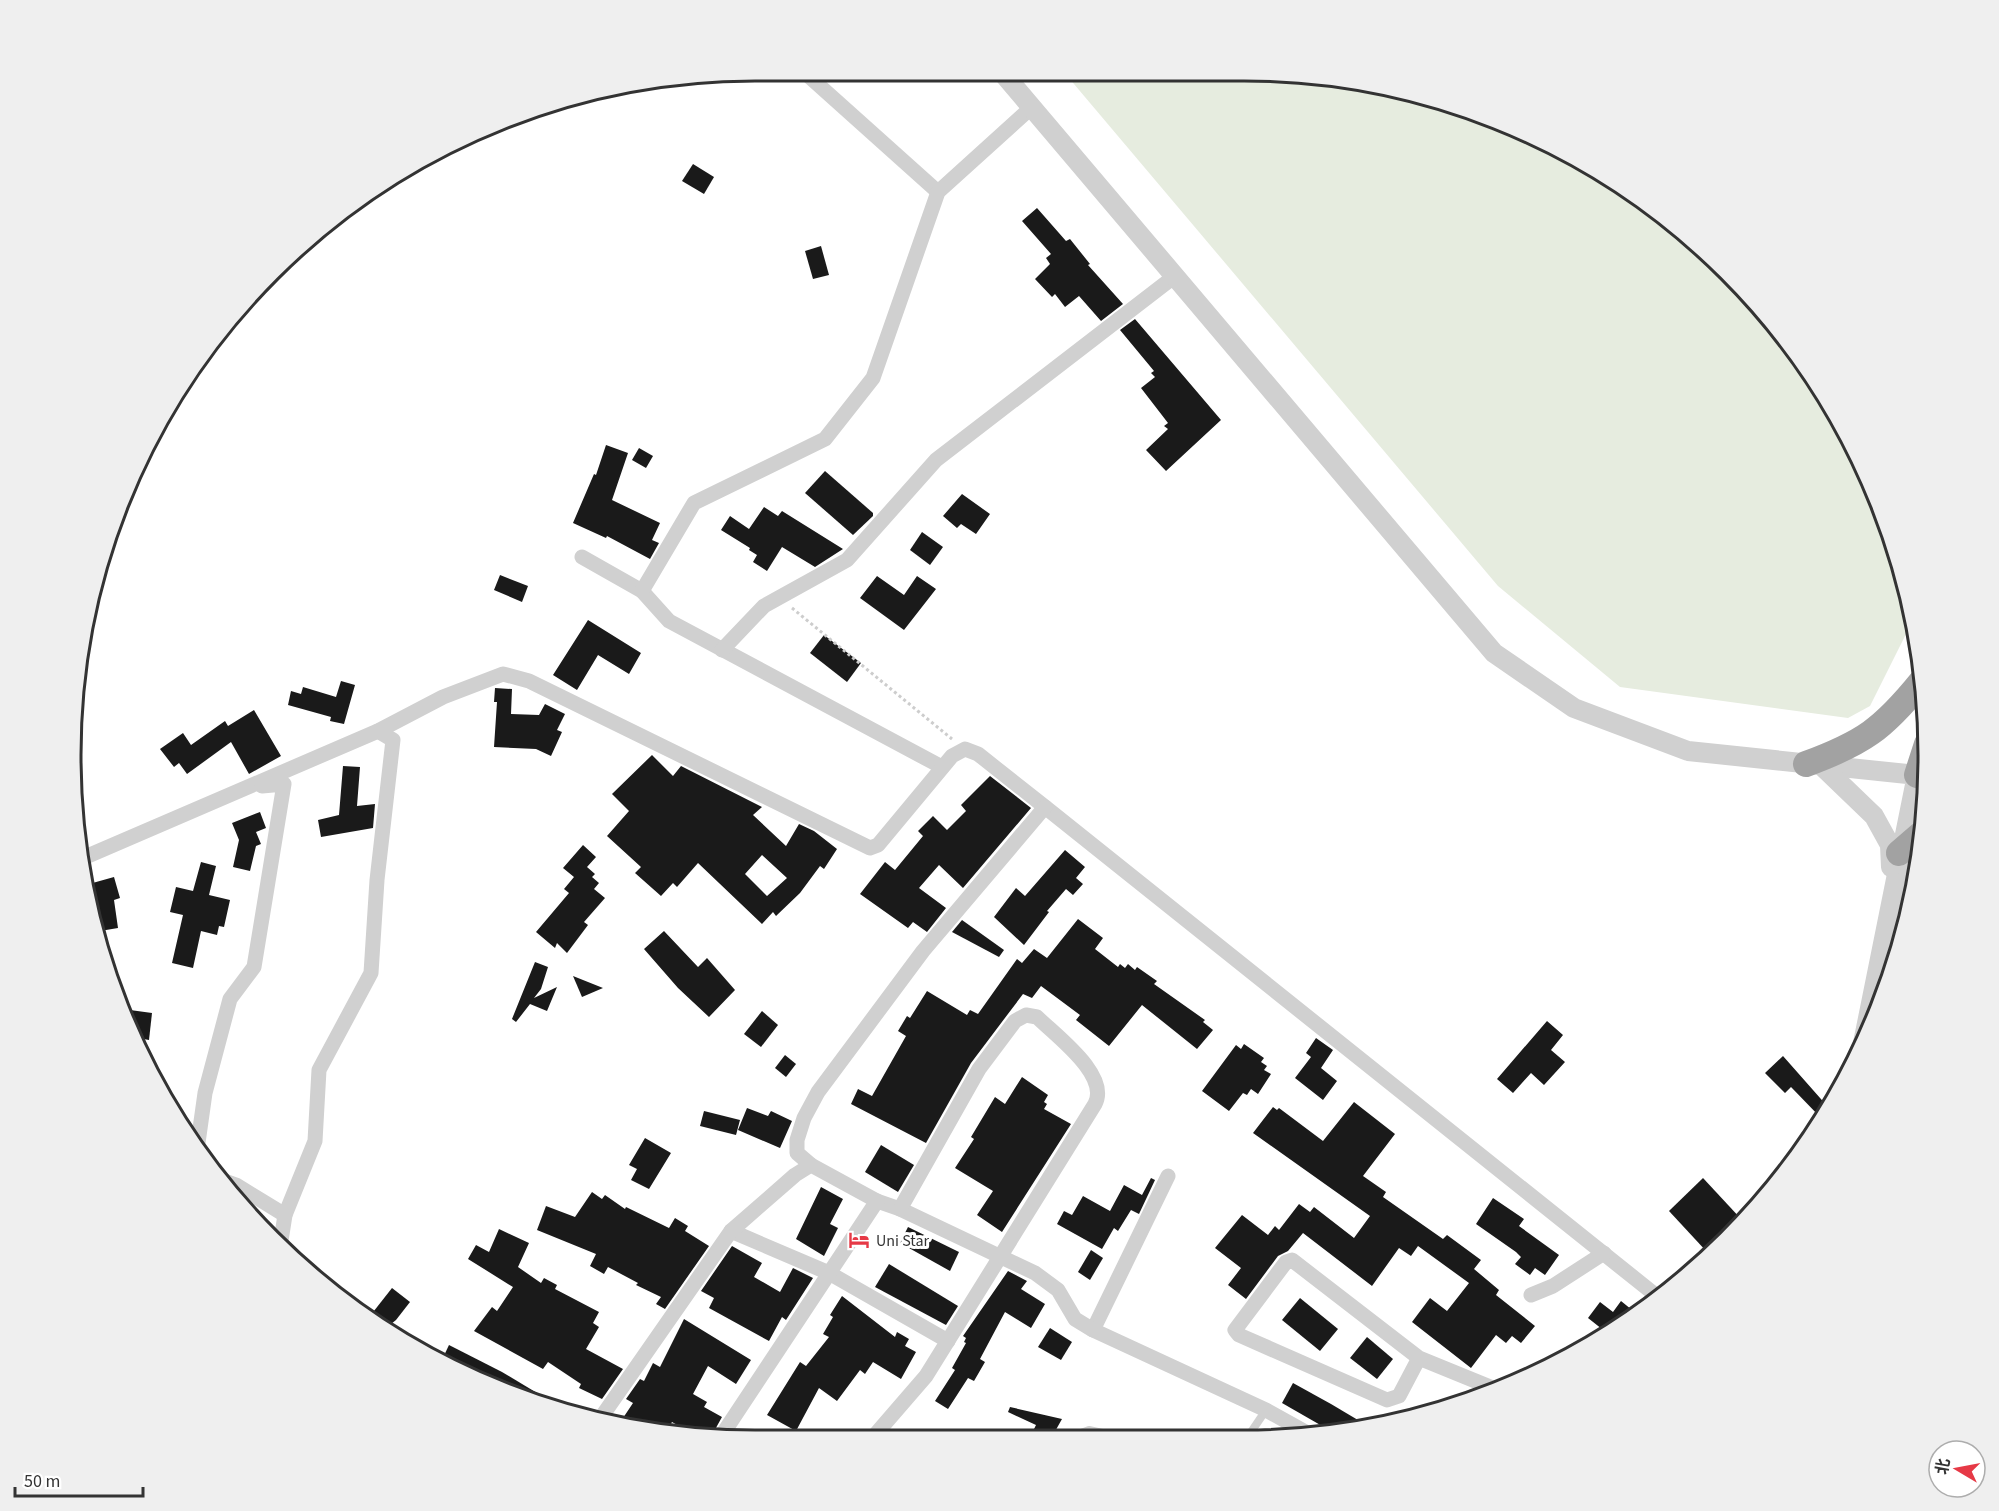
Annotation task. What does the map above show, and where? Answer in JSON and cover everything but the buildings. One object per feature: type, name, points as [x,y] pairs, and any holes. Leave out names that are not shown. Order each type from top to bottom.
[{"type":"highway","points":[[1813,764],[1848,749],[1873,734],[1895,715],[1915,690]]},
{"type":"highway","points":[[1899,853],[1912,842]]},
{"type":"street","points":[[814,81],[938,192]]},
{"type":"street","points":[[1010,81],[1494,653],[1574,708],[1689,751],[1918,777]]},
{"type":"street","points":[[642,591],[694,503],[825,439],[873,378],[938,192],[1032,107]]},
{"type":"street","points":[[722,650],[765,606],[847,560],[936,460],[1175,276]]},
{"type":"street","points":[[582,557],[642,591],[669,621],[942,767]]},
{"type":"street","points":[[89,856],[378,731],[443,697],[503,674],[530,681],[870,848],[878,845],[952,756],[965,749],[978,754],[1652,1292]]},
{"type":"street","points":[[282,1235],[285,1215],[315,1141],[319,1070],[371,973],[377,880],[393,740],[378,731]]},
{"type":"street","points":[[1813,764],[1874,816],[1885,832],[1890,845],[1891,892]]},
{"type":"street","points":[[199,1136],[205,1093],[230,999],[254,967],[284,784],[250,786]]},
{"type":"street","points":[[1870,1006],[1899,853],[1917,790]]},
{"type":"street","points":[[1045,807],[923,951],[818,1092],[804,1118],[797,1140],[797,1153],[811,1165],[877,1201],[900,1209],[1035,1273],[1058,1290],[1075,1319],[1093,1330],[1266,1410],[1298,1428]]},
{"type":"street","points":[[880,1430],[912,1395],[948,1341],[1099,1097],[1091,1071],[1037,1017],[1026,1015],[1015,1021],[979,1069],[900,1209]]},
{"type":"street","points":[[605,1412],[731,1231],[788,1181],[811,1165]]},
{"type":"street","points":[[1093,1330],[1168,1176]]},
{"type":"street","points":[[238,1188],[285,1215]]},
{"type":"street","points":[[726,1429],[877,1201]]},
{"type":"street","points":[[731,1231],[829,1273],[948,1341]]},
{"type":"street","points":[[1531,1296],[1553,1286],[1604,1253]]},
{"type":"street","points":[[1419,1358],[1399,1396],[1387,1400],[1239,1335],[1235,1330],[1286,1262],[1292,1260],[1419,1358],[1485,1385]]},
{"type":"lane","points":[[1253,1430],[1266,1410]]},
{"type":"path","points":[[779,598],[965,749]]},
{"type":"shaded area","points":[[1071,81],[1288,82],[1375,94],[1418,104],[1502,132],[1581,171],[1618,195],[1688,248],[1720,279],[1779,345],[1804,381],[1828,418],[1867,497],[1895,581],[1906,633],[1870,706],[1848,718],[1620,687],[1498,586]]},
{"type":"place","name":"Uni Star","points":[[859,1240]]}]
